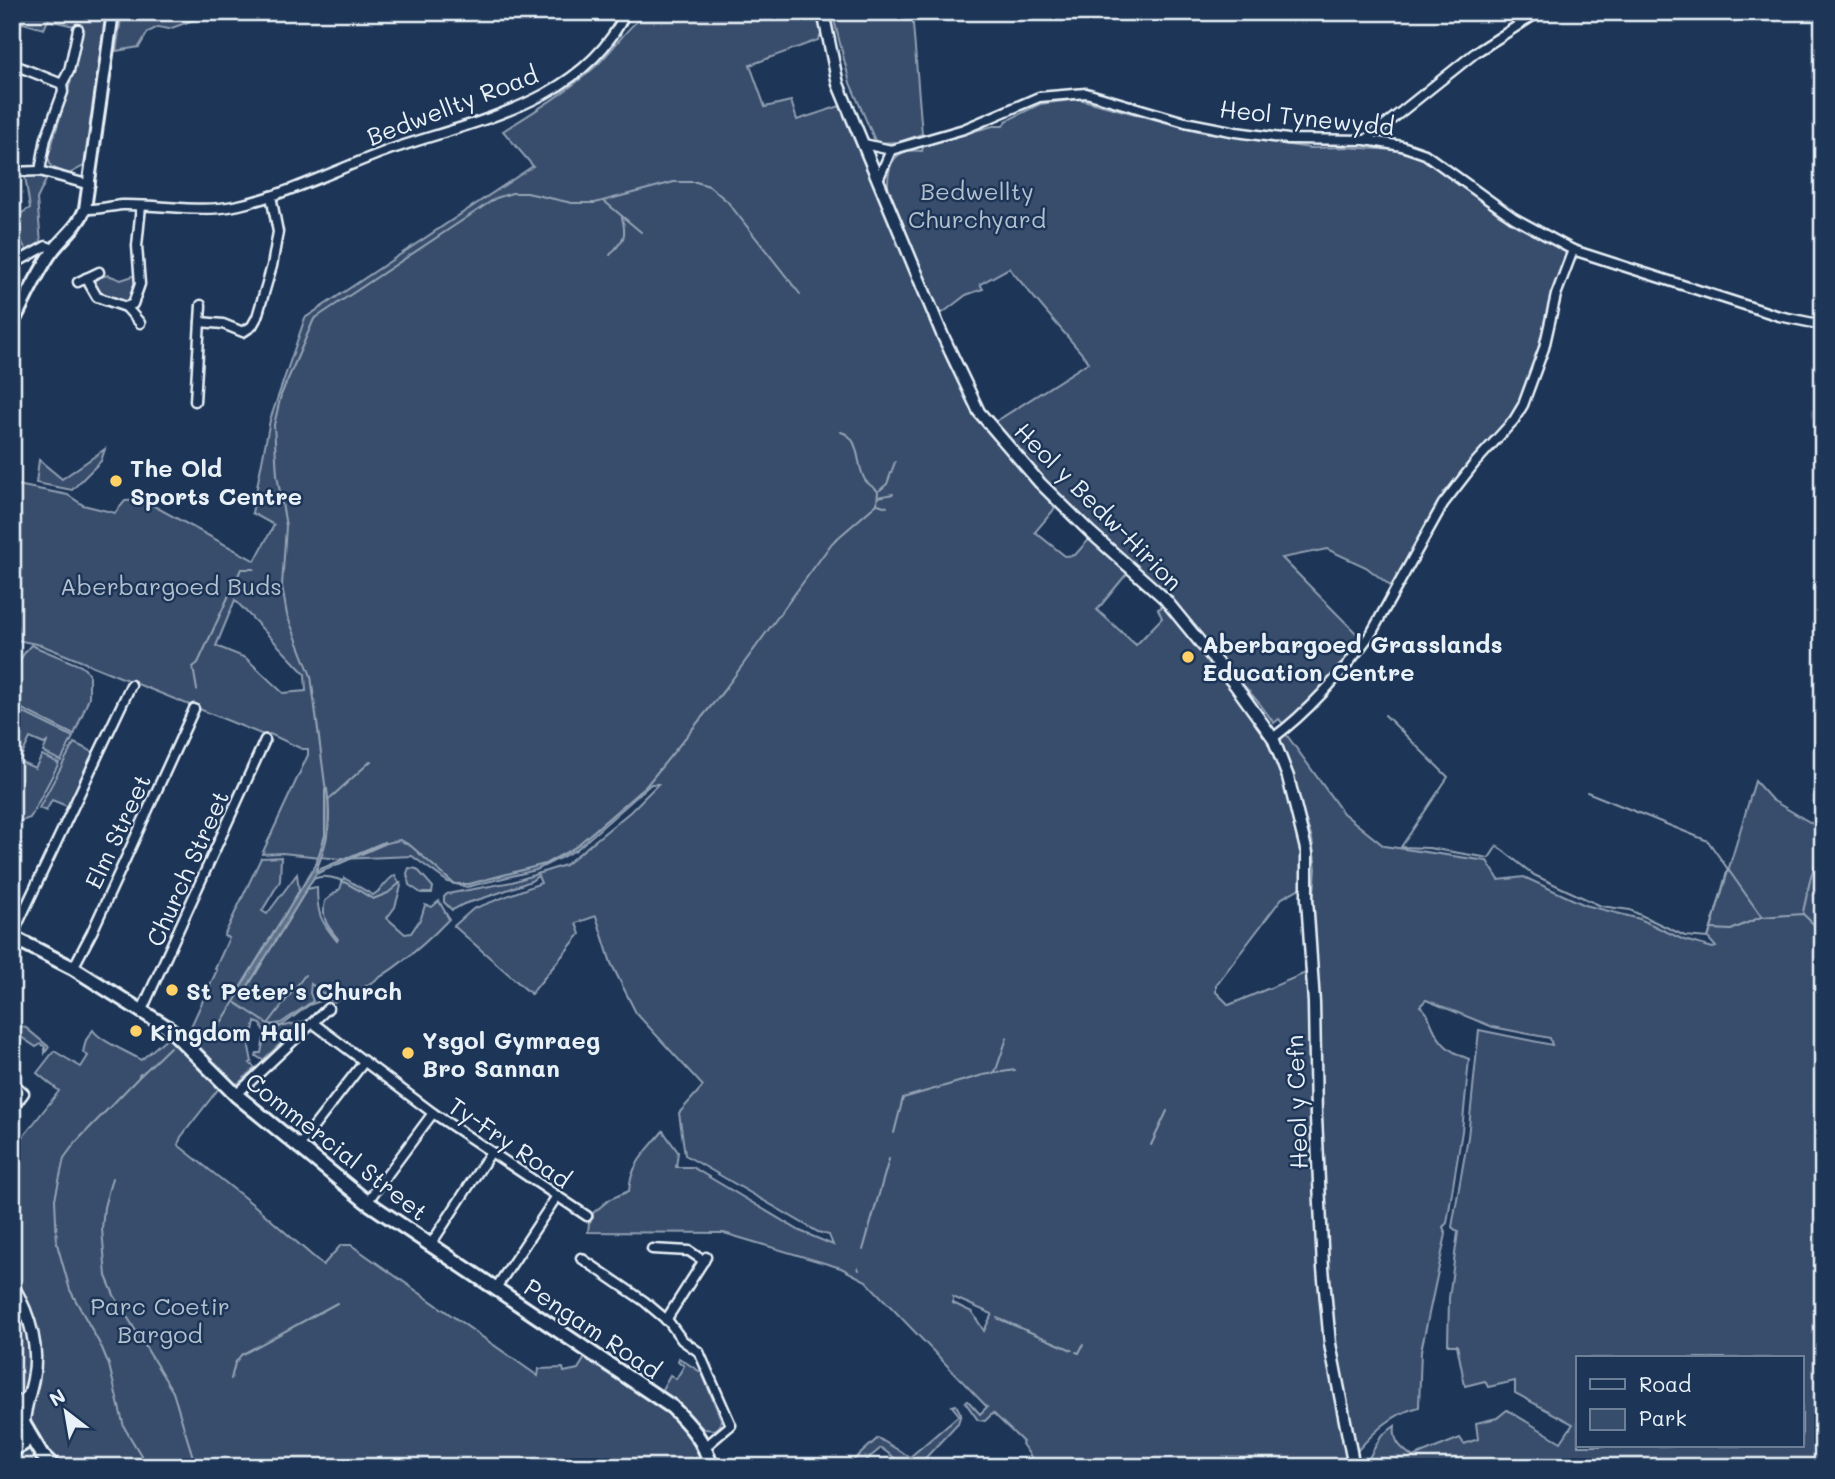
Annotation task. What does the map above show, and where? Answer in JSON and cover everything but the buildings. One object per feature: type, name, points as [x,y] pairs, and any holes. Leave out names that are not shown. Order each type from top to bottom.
[{"type":"main road","points":[[12,325],[54,249],[81,220],[85,209],[113,12]]},
{"type":"main road","name":"Commercial Street","points":[[12,937],[73,968],[178,1035],[236,1095],[298,1147],[368,1202],[430,1244]]},
{"type":"main road","name":"Pengam Road","points":[[430,1244],[672,1407],[690,1425],[705,1447],[711,1467]]},
{"type":"main road","points":[[12,1411],[26,1426],[42,1455],[54,1467]]},
{"type":"main road","points":[[15,1449],[26,1439],[26,1426]]},
{"type":"main road","points":[[15,1449],[42,1455]]},
{"type":"street","name":"Bedwellty Road","points":[[85,209],[122,205],[186,210],[237,206],[305,185],[388,151],[496,116],[552,91],[591,60],[606,44],[626,12]]},
{"type":"street","name":"Heol y Bedw-Hirion","points":[[822,12],[834,72],[942,334],[979,412],[1040,483],[1164,598],[1236,685],[1273,738]]},
{"type":"street","points":[[1366,140],[1475,53],[1539,12]]},
{"type":"street","points":[[40,171],[46,138],[63,92],[62,84],[69,71],[78,29]]},
{"type":"street","points":[[12,64],[62,84]]},
{"type":"street","name":"Heol Tynewydd","points":[[891,149],[964,129],[1040,97],[1086,93],[1185,122],[1236,132],[1288,139],[1366,140],[1402,146],[1425,154],[1514,218],[1573,250],[1779,316],[1823,325]]},
{"type":"street","points":[[864,144],[891,149],[878,180]]},
{"type":"street","points":[[12,172],[40,171],[90,184]]},
{"type":"street","points":[[200,322],[223,324],[243,332],[252,327],[272,267],[277,242],[278,233],[271,196]]},
{"type":"street","points":[[126,307],[133,304],[140,284],[137,246],[141,206]]},
{"type":"street","points":[[12,265],[46,246],[54,249]]},
{"type":"street","points":[[1273,738],[1307,709],[1359,650],[1372,632],[1443,504],[1474,464],[1514,421],[1530,390],[1545,348],[1556,295],[1573,250]]},
{"type":"street","points":[[99,272],[82,280],[97,297],[126,307],[140,323]]},
{"type":"street","points":[[195,401],[201,305]]},
{"type":"street","points":[[12,937],[131,685]]},
{"type":"street","name":"Elm Street","points":[[73,968],[194,709]]},
{"type":"street","name":"Heol y Cefn","points":[[1273,738],[1288,777],[1307,853],[1323,1268],[1330,1344],[1354,1467]]},
{"type":"street","name":"Church Street","points":[[142,1010],[265,740]]},
{"type":"street","points":[[236,1095],[328,1008]]},
{"type":"street","name":"Ty-Fry Road","points":[[313,1023],[433,1113],[587,1216]]},
{"type":"street","points":[[298,1147],[365,1062]]},
{"type":"street","points":[[12,1082],[24,1093],[12,1109]]},
{"type":"street","points":[[368,1202],[433,1113]]},
{"type":"street","points":[[430,1244],[491,1152]]},
{"type":"street","points":[[496,1288],[558,1196]]},
{"type":"street","points":[[652,1249],[689,1251],[705,1259],[666,1320]]},
{"type":"street","points":[[581,1258],[644,1301],[666,1320],[682,1340],[699,1352],[731,1425],[705,1447]]},
{"type":"street","points":[[594,1266],[599,1258]]},
{"type":"street","points":[[12,1284],[25,1308],[34,1345],[33,1380],[27,1397],[26,1426]]},
{"type":"street","points":[[12,1411],[27,1397]]},
{"type":"green space","points":[[12,12],[108,12],[87,164],[69,174],[51,167],[48,157],[72,77],[83,28],[48,20],[44,29],[12,20]]},
{"type":"green space","points":[[122,12],[207,12],[169,29],[158,27],[148,32],[139,47],[116,51]]},
{"type":"green space","name":"Aberbargoed Buds","points":[[649,12],[819,12],[822,33],[818,40],[750,65],[765,107],[791,101],[797,120],[840,106],[948,362],[972,411],[1057,506],[1035,532],[1065,556],[1075,555],[1092,536],[1129,571],[1097,610],[1136,645],[1162,618],[1158,609],[1166,605],[1267,737],[1283,774],[1301,847],[1302,887],[1282,898],[1216,985],[1216,992],[1229,1005],[1308,972],[1319,1285],[1328,1364],[1350,1467],[1038,1467],[1023,1442],[993,1413],[985,1421],[978,1420],[965,1402],[968,1401],[980,1414],[987,1407],[866,1281],[841,1268],[724,1233],[588,1232],[593,1213],[610,1199],[629,1191],[636,1165],[663,1131],[678,1152],[676,1167],[692,1167],[800,1231],[833,1245],[829,1235],[818,1232],[685,1155],[679,1113],[703,1086],[636,1013],[611,963],[596,916],[576,923],[580,934],[531,994],[454,926],[473,909],[541,883],[538,876],[452,910],[444,902],[447,894],[512,882],[565,865],[630,812],[658,784],[651,784],[576,850],[536,870],[467,887],[448,882],[412,856],[340,859],[282,853],[262,854],[308,755],[308,749],[302,749],[270,734],[261,734],[41,645],[12,639],[12,484],[68,495],[83,505],[115,513],[125,501],[143,500],[255,561],[274,525],[252,513],[270,420],[305,318],[533,166],[503,131],[585,75]],"holes":[[[235,600],[305,674],[306,691],[283,693],[246,658],[216,646]],[[953,1297],[992,1314],[984,1331],[972,1312],[953,1303]]]},
{"type":"green space","name":"Bedwellty Churchyard","points":[[832,12],[912,12],[922,134],[899,142],[876,143],[850,83]]},
{"type":"green space","points":[[1079,99],[1202,132],[1310,148],[1396,150],[1420,157],[1456,180],[1499,215],[1569,253],[1541,352],[1513,418],[1450,490],[1444,492],[1392,587],[1366,567],[1327,549],[1282,558],[1362,639],[1309,704],[1284,725],[1279,719],[1274,723],[1161,589],[1075,513],[996,426],[995,422],[1089,362],[1009,268],[980,284],[983,289],[966,295],[940,315],[888,187],[891,164],[900,154],[913,150],[922,151],[923,147],[930,143],[993,126],[1003,126],[1006,121],[1040,104]]},
{"type":"green space","points":[[25,176],[47,178],[37,199],[41,243],[27,251],[12,226],[12,219],[30,208]]},
{"type":"green space","points":[[108,275],[121,280],[136,275],[132,295],[124,304],[97,291],[94,279]]},
{"type":"green space","points":[[105,449],[101,461],[72,490],[36,483],[39,460],[62,479]]},
{"type":"green space","points":[[31,645],[81,666],[89,673],[89,698],[74,735],[12,704],[16,672],[21,658]]},
{"type":"green space","points":[[12,710],[20,711],[73,737],[61,761],[43,752],[47,742],[44,744],[30,738],[19,761],[35,768],[42,755],[59,763],[30,818],[12,824]]},
{"type":"green space","points":[[1286,734],[1343,813],[1384,846],[1487,861],[1499,880],[1524,877],[1585,905],[1640,919],[1684,940],[1713,948],[1716,947],[1708,938],[1755,781],[1772,800],[1823,830],[1823,1467],[1364,1467],[1381,1436],[1395,1426],[1395,1436],[1399,1444],[1413,1457],[1460,1438],[1464,1444],[1478,1439],[1476,1423],[1497,1418],[1507,1410],[1561,1442],[1573,1424],[1515,1393],[1515,1381],[1488,1387],[1485,1381],[1465,1386],[1457,1345],[1448,1345],[1449,1298],[1458,1232],[1452,1227],[1468,1137],[1479,1030],[1552,1045],[1550,1038],[1493,1027],[1426,1000],[1420,1006],[1442,1042],[1469,1059],[1462,1131],[1447,1223],[1443,1227],[1446,1234],[1421,1351],[1419,1407],[1385,1424],[1357,1451],[1333,1333],[1330,1293],[1320,1104],[1320,1018],[1312,916],[1316,869],[1312,839],[1279,741]]},
{"type":"green space","points":[[74,743],[95,753],[69,807],[52,800],[46,811],[39,808]]},
{"type":"green space","points":[[281,857],[280,881],[262,911],[267,914],[297,874],[299,891],[237,993],[242,996],[307,889],[317,887],[321,916],[337,941],[326,922],[324,907],[325,901],[340,889],[344,878],[373,895],[395,875],[401,886],[395,907],[387,918],[405,934],[411,933],[421,918],[425,905],[432,907],[439,901],[449,919],[396,966],[366,986],[334,1002],[311,984],[313,1001],[281,1023],[269,1025],[285,1026],[305,1021],[263,1060],[256,1056],[261,1053],[265,1033],[261,1024],[255,1022],[249,1047],[250,1063],[255,1068],[239,1083],[234,1084],[187,1035],[229,938],[224,936],[261,858]]},
{"type":"green space","points":[[409,868],[417,869],[433,887],[432,893],[421,893],[409,885]]},
{"type":"green space","points":[[12,1023],[26,1028],[49,1047],[45,1053],[45,1047],[41,1044],[36,1047],[12,1031]]},
{"type":"green space","name":"Parc Coetir Bargod","points":[[93,1030],[108,1042],[141,1060],[169,1036],[219,1088],[181,1137],[178,1145],[323,1265],[341,1245],[351,1245],[538,1376],[539,1369],[563,1368],[564,1372],[578,1369],[586,1356],[655,1402],[671,1416],[696,1448],[703,1467],[12,1467],[12,1455],[27,1448],[37,1437],[29,1421],[29,1413],[12,1403],[12,1151],[59,1091],[37,1073],[54,1051],[81,1067],[88,1056],[83,1052],[86,1040]]},
{"type":"green space","points":[[679,1358],[702,1373],[721,1419],[720,1426],[715,1430],[704,1429],[661,1391],[670,1375],[676,1379],[684,1366],[678,1361]]},
{"type":"green space","points":[[956,1405],[961,1414],[958,1423],[917,1467],[907,1467],[881,1448],[858,1467],[846,1467],[878,1438],[910,1457],[959,1415],[952,1406]]},
{"type":"shaded area","points":[[327,789],[328,831],[316,871],[384,844],[316,874],[242,996],[237,993],[316,864],[325,835]]},
{"type":"waterway","points":[[326,792],[311,676],[287,615],[282,586],[286,526],[277,475],[274,425],[281,395],[314,319],[496,198],[512,193],[527,193],[572,203],[595,203],[674,182],[696,182],[709,186],[727,201],[800,294]]},
{"type":"waterway","points":[[604,201],[641,232]]},
{"type":"waterway","points":[[610,255],[623,238],[622,217]]},
{"type":"waterway","points":[[382,844],[400,840],[411,846],[454,884],[469,884],[545,864],[574,848],[646,786],[725,689],[832,543],[877,504],[878,491],[865,480],[855,446],[852,440],[841,432]]},
{"type":"waterway","points":[[880,490],[887,484],[895,462]]},
{"type":"waterway","points":[[878,497],[893,494]]},
{"type":"waterway","points":[[878,504],[887,507]]},
{"type":"waterway","points":[[197,690],[193,667],[198,663],[241,569],[254,569]]},
{"type":"waterway","points":[[1385,715],[1448,777],[1401,847],[1429,848],[1489,858],[1497,846],[1534,875],[1601,906],[1630,910],[1685,936],[1708,938],[1711,929],[1731,930],[1761,917],[1803,914],[1823,933]]},
{"type":"waterway","points":[[328,800],[371,761]]},
{"type":"waterway","points":[[1587,792],[1708,841],[1761,916]]},
{"type":"waterway","points":[[1803,912],[1811,876],[1823,843]]},
{"type":"waterway","points":[[1711,929],[1728,868]]},
{"type":"waterway","points":[[313,879],[336,879],[373,899],[388,893],[401,882]]},
{"type":"waterway","points":[[268,1024],[305,975]]},
{"type":"waterway","points":[[204,1036],[219,1026],[239,994]]},
{"type":"waterway","points":[[236,1003],[268,1024],[280,1027],[309,1005],[338,995]]},
{"type":"waterway","points":[[995,1073],[1007,1038]]},
{"type":"waterway","points":[[139,1077],[170,1047]]},
{"type":"waterway","points":[[894,1133],[903,1098],[983,1075],[1015,1070]]},
{"type":"waterway","points":[[140,1074],[64,1158],[55,1199],[57,1244],[70,1290],[102,1348],[109,1365],[124,1427],[148,1467]]},
{"type":"waterway","points":[[1151,1145],[1167,1111]]},
{"type":"waterway","points":[[863,1250],[889,1159]]},
{"type":"waterway","points":[[112,1178],[104,1207],[102,1229],[106,1276],[114,1295],[173,1392],[196,1467]]},
{"type":"waterway","points":[[231,1379],[235,1363],[241,1355],[337,1303]]},
{"type":"waterway","points":[[997,1318],[1072,1350]]},
{"type":"waterway","points":[[1076,1352],[1079,1353],[1083,1345]]},
{"type":"place","name":"The Old Sports Centre","points":[[116,481]]},
{"type":"place","name":"Aberbargoed Grasslands Education Centre","points":[[1188,657]]},
{"type":"place","name":"St Peter's Church","points":[[172,990]]},
{"type":"place","name":"Kingdom Hall","points":[[136,1031]]},
{"type":"place","name":"Ysgol Gymraeg Bro Sannan","points":[[408,1053]]}]
